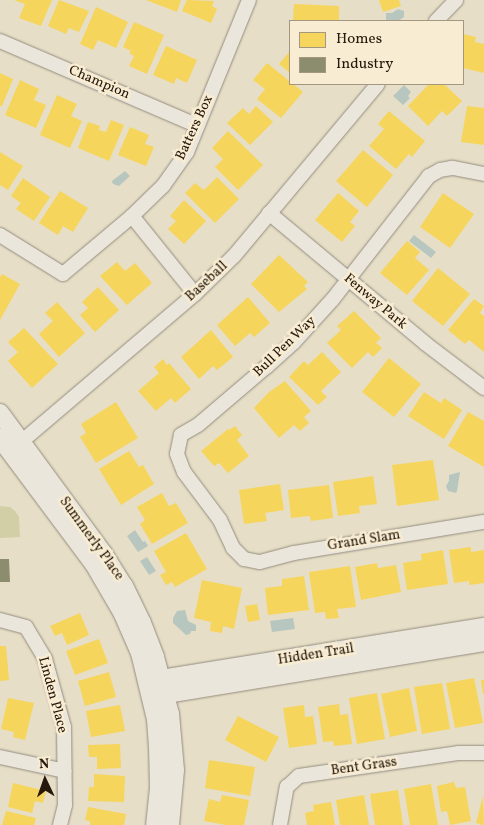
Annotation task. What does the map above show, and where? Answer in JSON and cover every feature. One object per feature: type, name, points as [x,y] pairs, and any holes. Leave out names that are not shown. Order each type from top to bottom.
[{"type":"street","name":"Batters Box","points":[[0,235],[63,274],[132,216],[163,186],[187,152],[249,0]]},
{"type":"street","points":[[437,20],[456,0]]},
{"type":"street","name":"Champion","points":[[0,41],[198,126]]},
{"type":"street","name":"Baseball","points":[[10,444],[194,294],[234,256],[377,85]]},
{"type":"street","name":"Bull Pen Way","points":[[244,559],[233,548],[220,520],[184,472],[177,454],[181,435],[198,425],[294,342],[348,279],[429,176],[440,170],[452,168],[484,174]]},
{"type":"street","name":"Fenway Park","points":[[269,213],[459,371],[484,388]]},
{"type":"street","points":[[132,216],[194,294]]},
{"type":"street","name":"Summerly Place","points":[[0,413],[10,444],[103,553],[124,586],[142,622],[156,688],[159,770],[155,825]]},
{"type":"street","name":"Grand Slam","points":[[244,559],[260,562],[294,553],[484,522]]},
{"type":"street","name":"Linden Place","points":[[0,620],[26,627],[45,659],[64,727],[65,805],[60,825]]},
{"type":"street","name":"Hidden Trail","points":[[156,688],[484,627]]},
{"type":"street","name":"Hidden Trail","points":[[156,688],[484,642]]},
{"type":"street","name":"Summerly Place","points":[[156,688],[170,714],[175,770],[170,825]]},
{"type":"street","name":"Bent Grass","points":[[280,825],[287,787],[299,776],[459,753],[484,753]]},
{"type":"street","points":[[0,756],[65,771]]},
{"type":"shaded area","points":[[398,9],[404,11],[404,17],[400,20],[386,20],[386,13],[392,13]]},
{"type":"shaded area","points":[[404,85],[411,92],[408,96],[410,98],[403,105],[393,96]]},
{"type":"shaded area","points":[[125,171],[130,176],[119,186],[113,184],[112,181]]},
{"type":"shaded area","points":[[414,235],[436,252],[431,258],[409,241]]},
{"type":"shaded area","points":[[460,472],[456,493],[448,491],[446,486],[449,481],[449,475]]},
{"type":"shaded area","points":[[0,506],[10,507],[19,517],[20,537],[0,538]]},
{"type":"shaded area","points":[[135,530],[148,546],[138,552],[127,536]]},
{"type":"shaded area","points":[[147,557],[156,571],[149,575],[140,561]]},
{"type":"shaded area","points":[[185,610],[188,621],[196,625],[196,631],[191,631],[190,634],[186,635],[173,623],[173,618],[177,611]]},
{"type":"shaded area","points":[[293,618],[295,629],[272,632],[270,621]]},
{"type":"building: Homes","points":[[14,0],[52,0],[41,26],[19,18],[25,4]]},
{"type":"building: Homes","points":[[59,0],[89,11],[79,32],[69,28],[66,34],[48,26]]},
{"type":"building: Homes","points":[[146,0],[181,0],[177,12]]},
{"type":"building: Homes","points":[[187,0],[214,1],[212,6],[217,9],[211,23],[182,11]]},
{"type":"building: Homes","points":[[379,0],[399,0],[401,6],[383,12]]},
{"type":"building: Homes","points":[[294,4],[339,6],[339,20],[293,20]]},
{"type":"building: Homes","points":[[96,7],[128,22],[116,48],[98,40],[93,50],[80,44]]},
{"type":"building: Homes","points":[[134,22],[164,35],[147,74],[129,66],[134,56],[129,53],[131,51],[123,47]]},
{"type":"building: Homes","points":[[464,34],[476,37],[475,42],[484,44],[484,73],[464,68]]},
{"type":"building: Homes","points":[[166,46],[197,60],[187,83],[176,78],[174,84],[153,75]]},
{"type":"building: Homes","points":[[289,52],[289,72],[279,64]]},
{"type":"building: Homes","points":[[267,63],[289,81],[289,85],[294,85],[303,92],[281,118],[257,99],[265,89],[253,80]]},
{"type":"building: Homes","points":[[0,73],[13,79],[2,106],[0,106]]},
{"type":"building: Homes","points":[[20,80],[39,89],[34,100],[46,105],[36,128],[5,115]]},
{"type":"building: Homes","points":[[428,85],[445,85],[462,101],[447,116],[442,111],[428,126],[408,106]]},
{"type":"building: Homes","points":[[57,95],[77,104],[71,116],[82,121],[70,148],[40,135]]},
{"type":"building: Homes","points":[[256,106],[273,122],[250,145],[227,123],[243,108],[249,114]]},
{"type":"building: Homes","points":[[467,106],[484,108],[484,145],[461,142]]},
{"type":"building: Homes","points":[[389,111],[425,141],[412,157],[409,154],[396,169],[369,146],[384,129],[378,124]]},
{"type":"building: Homes","points":[[111,120],[124,125],[109,161],[78,148],[88,122],[100,126],[99,130],[106,132]]},
{"type":"building: Homes","points":[[130,127],[149,135],[145,144],[154,147],[146,166],[118,155]]},
{"type":"building: Homes","points":[[228,131],[263,165],[238,190],[215,167],[223,159],[212,148]]},
{"type":"building: Homes","points":[[363,150],[393,175],[367,207],[336,181]]},
{"type":"building: Homes","points":[[0,152],[23,166],[8,190],[0,185]]},
{"type":"building: Homes","points":[[217,177],[239,199],[215,223],[185,193],[195,183],[204,190]]},
{"type":"building: Homes","points":[[23,178],[50,197],[34,221],[16,209],[21,203],[11,196]]},
{"type":"building: Homes","points":[[60,191],[88,208],[73,232],[63,226],[58,235],[39,223]]},
{"type":"building: Homes","points":[[338,193],[359,211],[350,222],[355,226],[342,242],[315,220]]},
{"type":"building: Homes","points":[[443,193],[474,214],[450,248],[420,227]]},
{"type":"building: Homes","points":[[184,200],[206,221],[184,244],[168,229],[176,221],[170,216]]},
{"type":"building: Homes","points":[[407,241],[420,252],[415,258],[429,270],[407,295],[380,273]]},
{"type":"building: Homes","points":[[279,255],[308,282],[304,286],[307,289],[279,312],[251,284]]},
{"type":"building: Homes","points":[[117,262],[125,271],[135,263],[152,283],[127,305],[100,276]]},
{"type":"building: Homes","points":[[438,268],[470,294],[443,326],[412,301]]},
{"type":"building: Homes","points":[[2,274],[20,284],[0,320],[0,277]]},
{"type":"building: Homes","points":[[98,287],[119,310],[95,332],[80,315],[88,308],[82,302]]},
{"type":"building: Homes","points":[[248,297],[270,323],[254,337],[250,333],[235,346],[217,325]]},
{"type":"building: Homes","points":[[474,299],[484,306],[480,313],[484,316],[484,352],[469,340],[465,344],[448,330]]},
{"type":"building: Homes","points":[[57,302],[85,333],[59,357],[39,334],[53,321],[45,313]]},
{"type":"building: Homes","points":[[354,311],[381,338],[376,343],[382,348],[373,357],[368,352],[352,368],[327,343],[341,330],[337,326]]},
{"type":"building: Homes","points":[[24,328],[58,364],[32,388],[8,361],[18,352],[8,342]]},
{"type":"building: Homes","points":[[211,330],[233,357],[217,370],[213,366],[199,379],[181,357]]},
{"type":"building: Homes","points":[[322,352],[341,372],[321,391],[327,397],[318,405],[289,377],[304,361],[308,365]]},
{"type":"building: Homes","points":[[389,358],[421,384],[394,417],[362,392]]},
{"type":"building: Homes","points":[[163,359],[167,365],[169,363],[191,389],[175,403],[171,398],[156,411],[138,391],[159,373],[154,367]]},
{"type":"building: Homes","points":[[285,381],[311,411],[304,417],[309,423],[300,431],[294,425],[279,438],[254,408],[269,392]]},
{"type":"building: Homes","points":[[424,392],[441,403],[444,398],[462,410],[444,439],[408,416]]},
{"type":"building: Homes","points":[[116,402],[138,438],[96,463],[80,437],[86,433],[81,424]]},
{"type":"building: Homes","points":[[468,412],[484,421],[484,467],[448,446]]},
{"type":"building: Homes","points":[[235,426],[242,435],[237,440],[249,456],[228,473],[219,463],[214,466],[201,451],[228,429]]},
{"type":"building: Homes","points":[[129,451],[139,467],[143,465],[154,484],[121,505],[99,469]]},
{"type":"building: Homes","points":[[433,460],[439,500],[397,506],[392,465]]},
{"type":"building: Homes","points":[[373,476],[377,504],[359,506],[360,513],[338,516],[333,482]]},
{"type":"building: Homes","points":[[280,484],[284,510],[265,513],[267,521],[244,524],[239,490]]},
{"type":"building: Homes","points":[[329,485],[333,518],[311,521],[310,516],[291,518],[288,490]]},
{"type":"building: Homes","points":[[162,493],[169,506],[176,503],[188,523],[152,544],[140,524],[145,520],[137,507]]},
{"type":"building: Homes","points":[[186,533],[207,569],[175,587],[172,582],[166,585],[160,575],[166,572],[154,551]]},
{"type":"building: Homes","points":[[471,547],[471,552],[484,550],[484,583],[469,585],[469,581],[454,583],[449,550]]},
{"type":"building: Homes","points":[[443,550],[448,584],[407,590],[403,563],[422,560],[421,554]]},
{"type":"building: Homes","points":[[377,563],[378,568],[396,565],[401,592],[361,600],[355,567]]},
{"type":"building: Homes","points":[[350,566],[356,607],[337,609],[339,618],[326,619],[325,612],[315,613],[309,572]]},
{"type":"building: Homes","points":[[304,576],[309,610],[268,615],[265,588],[282,586],[282,579]]},
{"type":"building: Homes","points":[[202,580],[242,588],[234,629],[223,626],[222,633],[210,631],[211,622],[194,618]]},
{"type":"building: Homes","points":[[257,604],[260,620],[248,622],[245,606]]},
{"type":"building: Homes","points":[[80,613],[89,635],[67,645],[62,633],[55,636],[50,626]]},
{"type":"building: Homes","points":[[99,639],[108,663],[75,675],[66,651]]},
{"type":"building: Homes","points":[[0,646],[6,646],[9,680],[0,681]]},
{"type":"building: Homes","points":[[109,672],[116,697],[85,706],[78,681]]},
{"type":"building: Homes","points":[[474,678],[483,723],[455,728],[446,683]]},
{"type":"building: Homes","points":[[481,680],[484,680],[484,694],[483,694]]},
{"type":"building: Homes","points":[[442,683],[450,729],[422,734],[414,687]]},
{"type":"building: Homes","points":[[409,688],[417,731],[390,737],[381,694]]},
{"type":"building: Homes","points":[[377,693],[385,739],[357,744],[349,698]]},
{"type":"building: Homes","points":[[8,698],[34,703],[25,740],[13,737],[14,732],[1,729]]},
{"type":"building: Homes","points":[[339,704],[340,715],[348,714],[352,744],[334,746],[333,741],[323,742],[318,707]]},
{"type":"building: Homes","points":[[120,705],[125,731],[91,737],[86,711]]},
{"type":"building: Homes","points":[[304,705],[305,717],[313,716],[317,744],[289,748],[283,708]]},
{"type":"building: Homes","points":[[238,716],[279,737],[266,762],[225,740]]},
{"type":"building: Homes","points":[[120,744],[121,768],[97,769],[97,757],[89,757],[88,745]]},
{"type":"building: Homes","points":[[209,760],[255,767],[250,796],[205,788]]},
{"type":"building: Homes","points":[[94,774],[125,776],[124,802],[88,801],[89,787],[94,787]]},
{"type":"building: Homes","points":[[454,782],[456,788],[465,787],[471,821],[450,825],[447,811],[441,812],[437,786]]},
{"type":"building: Homes","points":[[13,783],[46,791],[43,803],[35,801],[32,813],[8,807]]},
{"type":"building: Homes","points":[[431,784],[438,825],[410,825],[404,789]]},
{"type":"building: Homes","points":[[398,790],[403,825],[375,825],[370,794]]},
{"type":"building: Homes","points":[[222,795],[249,800],[244,825],[226,825],[204,821],[209,799],[220,802]]},
{"type":"building: Homes","points":[[364,795],[369,825],[340,825],[336,800]]},
{"type":"building: Homes","points":[[483,796],[484,825],[476,823]]},
{"type":"building: Homes","points":[[331,802],[335,825],[307,825],[305,813],[314,811],[313,805]]},
{"type":"building: Homes","points":[[88,807],[126,814],[124,825],[90,825],[90,821],[85,820]]},
{"type":"building: Homes","points":[[6,811],[36,818],[34,825],[2,825]]},
{"type":"building: Industry","points":[[0,559],[9,559],[10,582],[0,582]]}]
